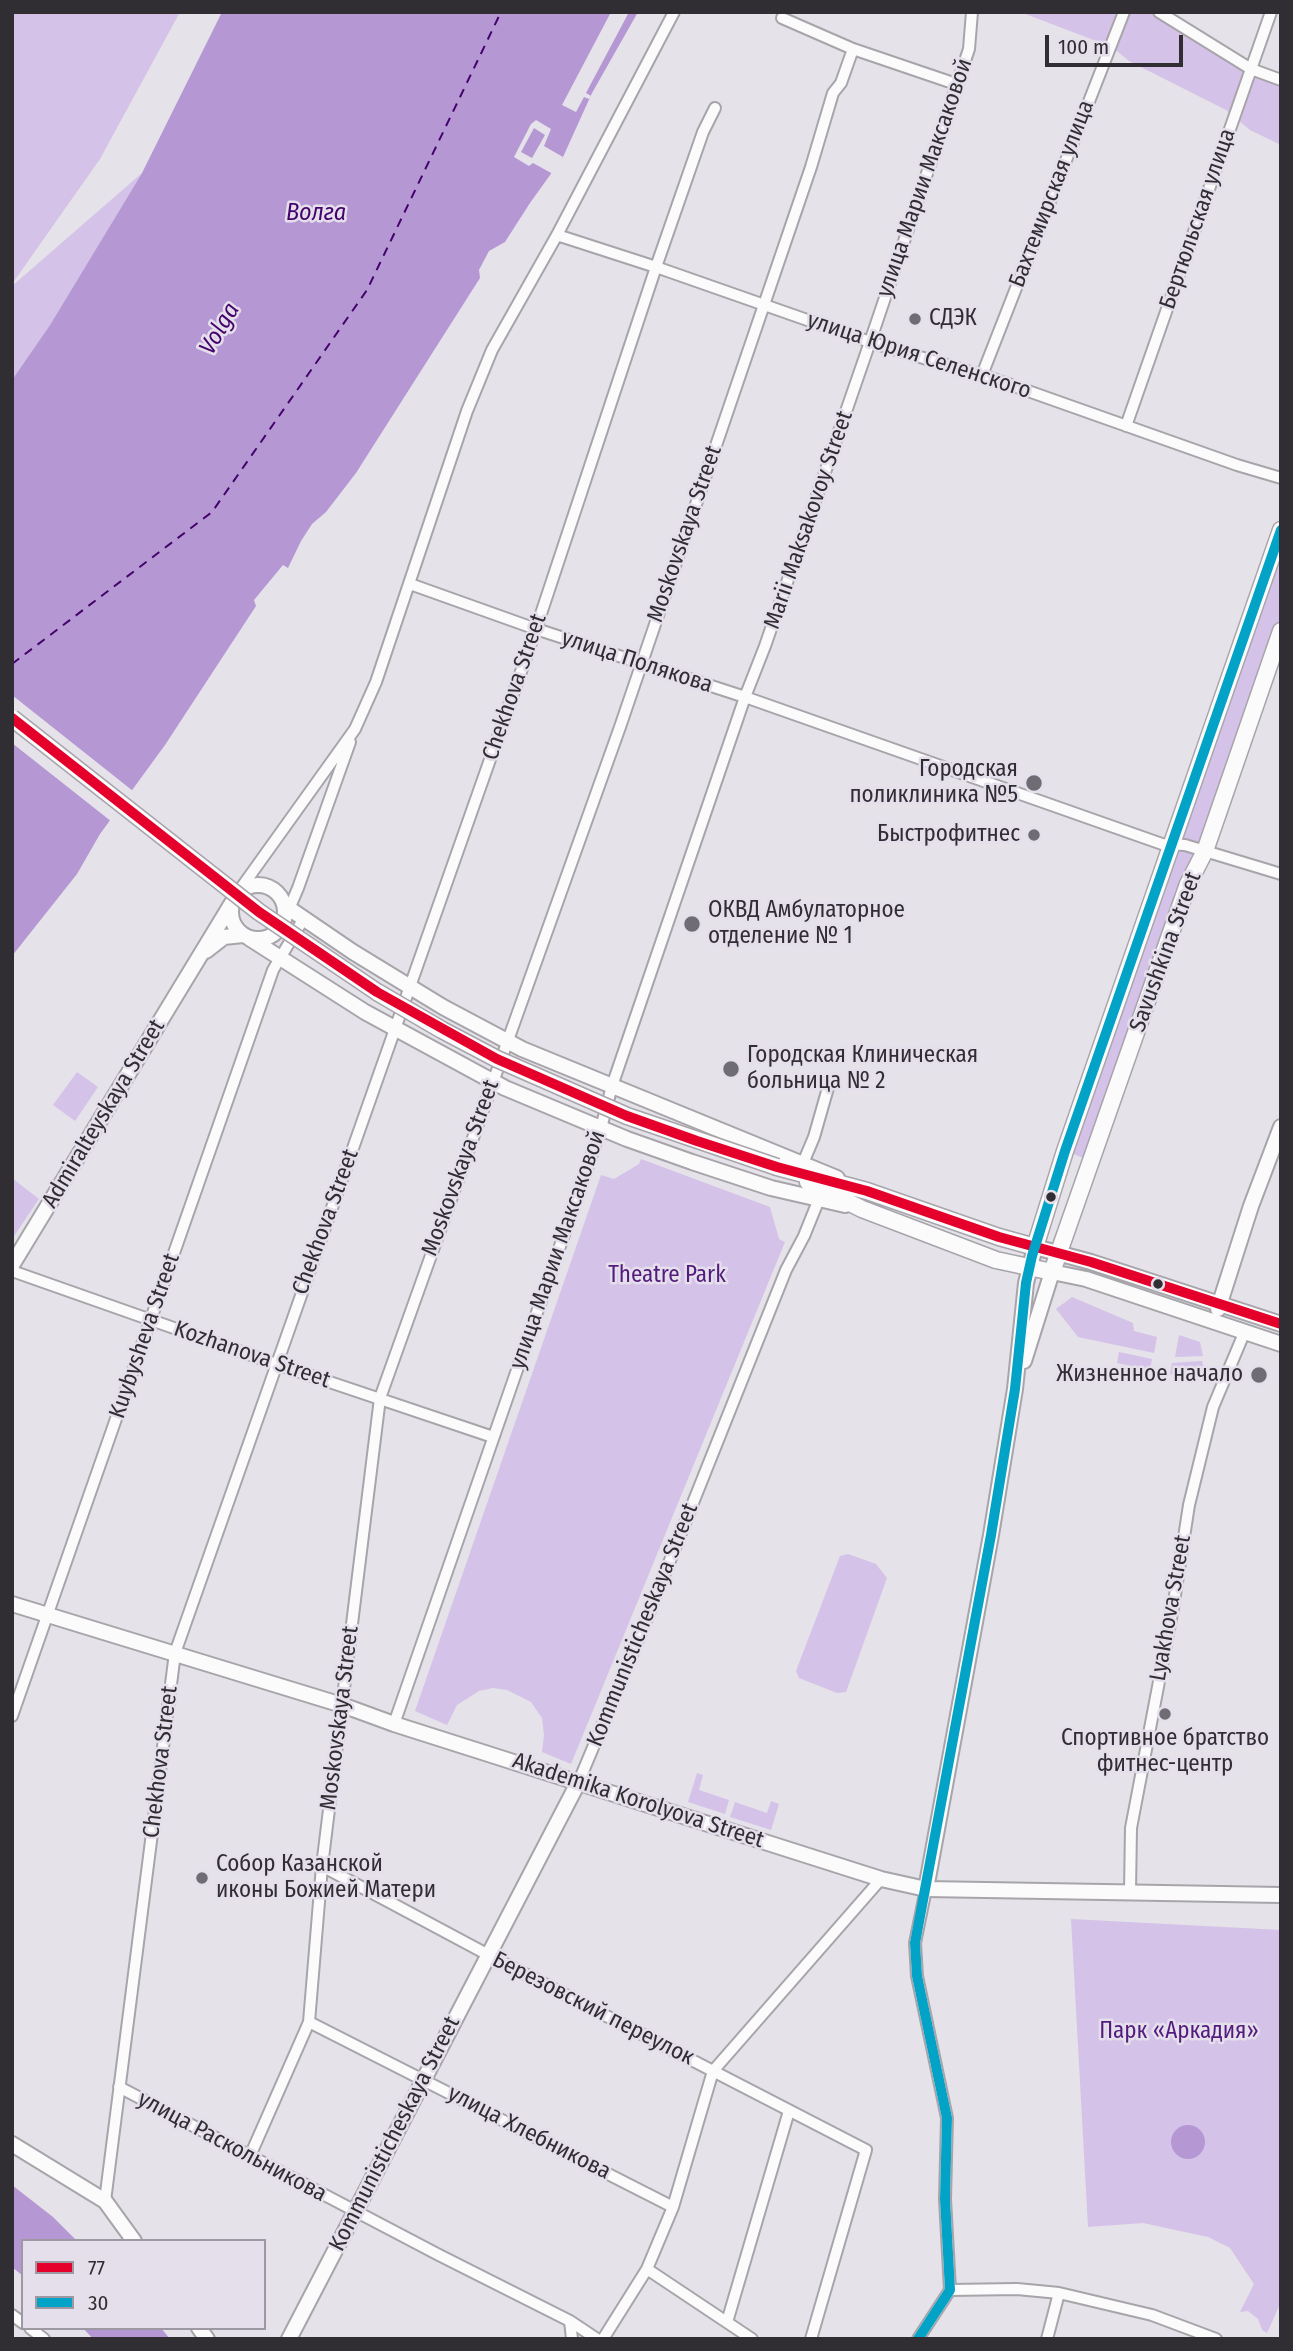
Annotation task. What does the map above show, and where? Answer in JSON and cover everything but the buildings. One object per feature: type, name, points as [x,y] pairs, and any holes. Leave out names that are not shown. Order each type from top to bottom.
[{"type":"highway","name":"Savushkina Street","points":[[1035,1247],[1065,1151],[1281,530]]},
{"type":"highway","name":"Savushkina Street","points":[[1052,1272],[1188,884],[1205,851],[1281,631]]},
{"type":"highway","points":[[12,718],[259,912],[377,992],[497,1059],[614,1111],[777,1167],[867,1191],[995,1236],[1035,1247]]},
{"type":"highway","points":[[1065,1151],[1093,1161]]},
{"type":"highway","points":[[777,1167],[862,1209],[996,1260],[1052,1272]]},
{"type":"main road","points":[[862,1209],[771,1188],[705,1167],[601,1128],[492,1081],[395,1029],[246,937],[232,921],[234,899],[251,886],[267,887],[275,891],[287,907],[304,919],[443,1007],[507,1040],[867,1191]]},
{"type":"main road","name":"Admiralteyskaya Street","points":[[12,1265],[234,899]]},
{"type":"main road","points":[[196,962],[208,948],[224,937],[257,940],[271,936],[283,923],[287,907]]},
{"type":"main road","points":[[1214,1321],[1251,1206],[1281,1127]]},
{"type":"main road","points":[[926,1889],[991,1535],[1015,1390],[1023,1308],[1035,1247],[1281,1324]]},
{"type":"main road","points":[[1015,1390],[1052,1272],[1086,1279],[1281,1344]]},
{"type":"main road","name":"Akademika Korolyova Street","points":[[12,1604],[342,1705],[394,1724],[881,1879],[926,1889],[1281,1895]]},
{"type":"main road","name":"Kommunisticheskaya Street","points":[[289,2339],[579,1781]]},
{"type":"main road","points":[[12,2144],[105,2201],[133,2239]]},
{"type":"street","points":[[287,907],[355,729],[376,682],[467,411],[492,350],[557,235],[674,12]]},
{"type":"street","name":"улица Марии Максаковой","points":[[870,342],[969,49],[972,12]]},
{"type":"street","name":"Бахтемирская улица","points":[[982,375],[1124,12]]},
{"type":"street","points":[[1159,12],[1251,69],[1281,79]]},
{"type":"street","name":"Бертюльская улица","points":[[1126,426],[1271,12]]},
{"type":"street","points":[[782,18],[853,49],[956,84]]},
{"type":"street","name":"Moskovskaya Street","points":[[250,2156],[309,2022],[322,1866],[380,1398],[620,727],[811,167],[833,93],[841,83],[853,49]]},
{"type":"street","name":"Chekhova Street","points":[[105,2201],[175,1653],[536,629],[703,132],[715,108]]},
{"type":"street","name":"улица Юрия Селенского","points":[[557,235],[870,342],[982,375],[1281,478]]},
{"type":"street","name":"Marii Maksakovoy Street","points":[[745,697],[870,342]]},
{"type":"street","name":"улица Полякова","points":[[410,584],[536,629],[745,697],[1162,844],[1172,843],[1205,851],[1281,874]]},
{"type":"street","name":"улица Марии Максаковой","points":[[394,1724],[601,1128],[612,1086],[745,697]]},
{"type":"street","points":[[234,899],[355,729]]},
{"type":"street","name":"Kuybysheva Street","points":[[12,1716],[279,957],[304,919]]},
{"type":"street","points":[[803,1163],[814,1137],[830,1081]]},
{"type":"street","name":"Kommunisticheskaya Street","points":[[579,1781],[786,1270],[804,1236],[818,1199]]},
{"type":"street","name":"Kozhanova Street","points":[[12,1270],[276,1364],[493,1437]]},
{"type":"street","name":"Lyakhova Street","points":[[1130,1891],[1130,1828],[1173,1608],[1189,1505],[1213,1407],[1245,1331]]},
{"type":"street","name":"Березовский переулок","points":[[322,1866],[866,2150],[811,2339]]},
{"type":"street","points":[[603,2339],[647,2269],[673,2207],[713,2071],[881,1879]]},
{"type":"street","points":[[918,2339],[950,2290],[945,2199],[947,2118],[917,1976],[915,1943],[926,1889]]},
{"type":"street","name":"улица Хлебникова","points":[[309,2022],[673,2207]]},
{"type":"street","name":"улица Раскольникова","points":[[119,2087],[570,2321],[597,2339]]},
{"type":"street","points":[[727,2322],[789,2112]]},
{"type":"street","points":[[647,2269],[752,2339]]},
{"type":"street","points":[[950,2290],[1017,2289],[1059,2293],[1152,2315],[1216,2339]]},
{"type":"street","points":[[1047,2339],[1059,2293]]},
{"type":"street","points":[[570,2321],[572,2339]]},
{"type":"green space","points":[[12,12],[180,12],[100,159],[12,284]]},
{"type":"green space","points":[[1020,12],[1153,12],[1245,71],[1281,85],[1281,145],[1250,130],[1226,110],[1129,61],[1112,47]]},
{"type":"green space","points":[[142,173],[50,325],[12,380],[12,286]]},
{"type":"green space","points":[[1281,532],[1281,631],[1092,1161],[1065,1151]]},
{"type":"green space","points":[[77,1072],[98,1087],[75,1121],[53,1105]]},
{"type":"green space","name":"Theatre Park","points":[[641,1159],[770,1207],[779,1239],[785,1242],[571,1764],[542,1752],[542,1718],[531,1702],[507,1690],[493,1688],[479,1691],[457,1705],[447,1725],[415,1711],[601,1175],[614,1179],[639,1164]]},
{"type":"green space","points":[[12,1178],[39,1199],[12,1239]]},
{"type":"green space","points":[[1072,1297],[1133,1323],[1134,1331],[1157,1337],[1154,1353],[1078,1337],[1056,1309]]},
{"type":"green space","points":[[1179,1335],[1200,1342],[1203,1356],[1175,1357]]},
{"type":"green space","points":[[1119,1352],[1152,1359],[1150,1370],[1117,1363]]},
{"type":"green space","points":[[1202,1361],[1206,1380],[1170,1374],[1172,1363]]},
{"type":"green space","points":[[848,1554],[876,1564],[887,1578],[846,1692],[837,1693],[799,1678],[796,1671],[840,1556]]},
{"type":"green space","points":[[697,1773],[703,1775],[699,1790],[729,1800],[725,1814],[688,1802]]},
{"type":"green space","points":[[771,1801],[779,1804],[771,1830],[730,1817],[735,1802],[767,1813]]},
{"type":"green space","name":"Парк «Аркадия»","points":[[1071,1919],[1281,1930],[1281,2302],[1267,2333],[1262,2330],[1258,2319],[1248,2311],[1240,2312],[1254,2284],[1230,2248],[1208,2237],[1143,2223],[1088,2227]]},
{"type":"water","name":"Волга","points":[[222,12],[638,12],[592,93],[563,157],[505,242],[489,251],[479,270],[480,278],[356,473],[326,512],[312,524],[288,568],[283,565],[254,600],[256,606],[165,745],[100,834],[77,874],[12,956],[12,380],[50,325],[142,173]]},
{"type":"water","points":[[1188,2125],[1200,2130],[1205,2142],[1200,2154],[1188,2159],[1176,2154],[1171,2142],[1176,2130]]},
{"type":"water","points":[[12,2185],[53,2217],[75,2239],[21,2239],[21,2274],[12,2267]]},
{"type":"water","points":[[85,2330],[163,2330],[170,2339],[93,2339]]},
{"type":"pier","points":[[611,12],[629,12],[586,93],[591,96],[589,99],[584,97],[576,112],[562,105]]},
{"type":"pier","points":[[536,120],[551,129],[544,146],[563,157],[553,174],[533,163],[529,166],[514,157],[531,124]],"holes":[[[534,128],[545,135],[532,158],[521,152]]]},
{"type":"pier","points":[[12,695],[133,791],[112,822],[12,743]]},
{"type":"ferry route","points":[[12,664],[212,512],[367,290],[501,12]]},
{"type":"transit line","name":"30","points":[[918,2339],[950,2290],[945,2199],[947,2118],[917,1976],[915,1943],[991,1535],[1015,1389],[1026,1283],[1065,1151],[1281,530]]},
{"type":"transit line","name":"77","points":[[12,718],[259,912],[377,992],[497,1059],[627,1116],[697,1141],[777,1167],[867,1191],[999,1237],[1091,1262],[1281,1324]]},
{"type":"place","name":"СДЭК","points":[[915,319]]},
{"type":"place","name":"Городская поликлиника №5","points":[[1034,783]]},
{"type":"place","name":"Быстрофитнес","points":[[1034,835]]},
{"type":"place","name":"ОКВД Амбулаторное отделение № 1","points":[[692,924]]},
{"type":"place","name":"Городская Клиническая больница № 2","points":[[731,1069]]},
{"type":"place","name":"Жизненное начало","points":[[1259,1375]]},
{"type":"place","name":"Спортивное братство фитнес-центр","points":[[1165,1714]]},
{"type":"place","name":"Собор Казанской иконы Божией Матери","points":[[202,1878]]},
{"type":"water label","name":"Volga","points":[[220,329]]}]
